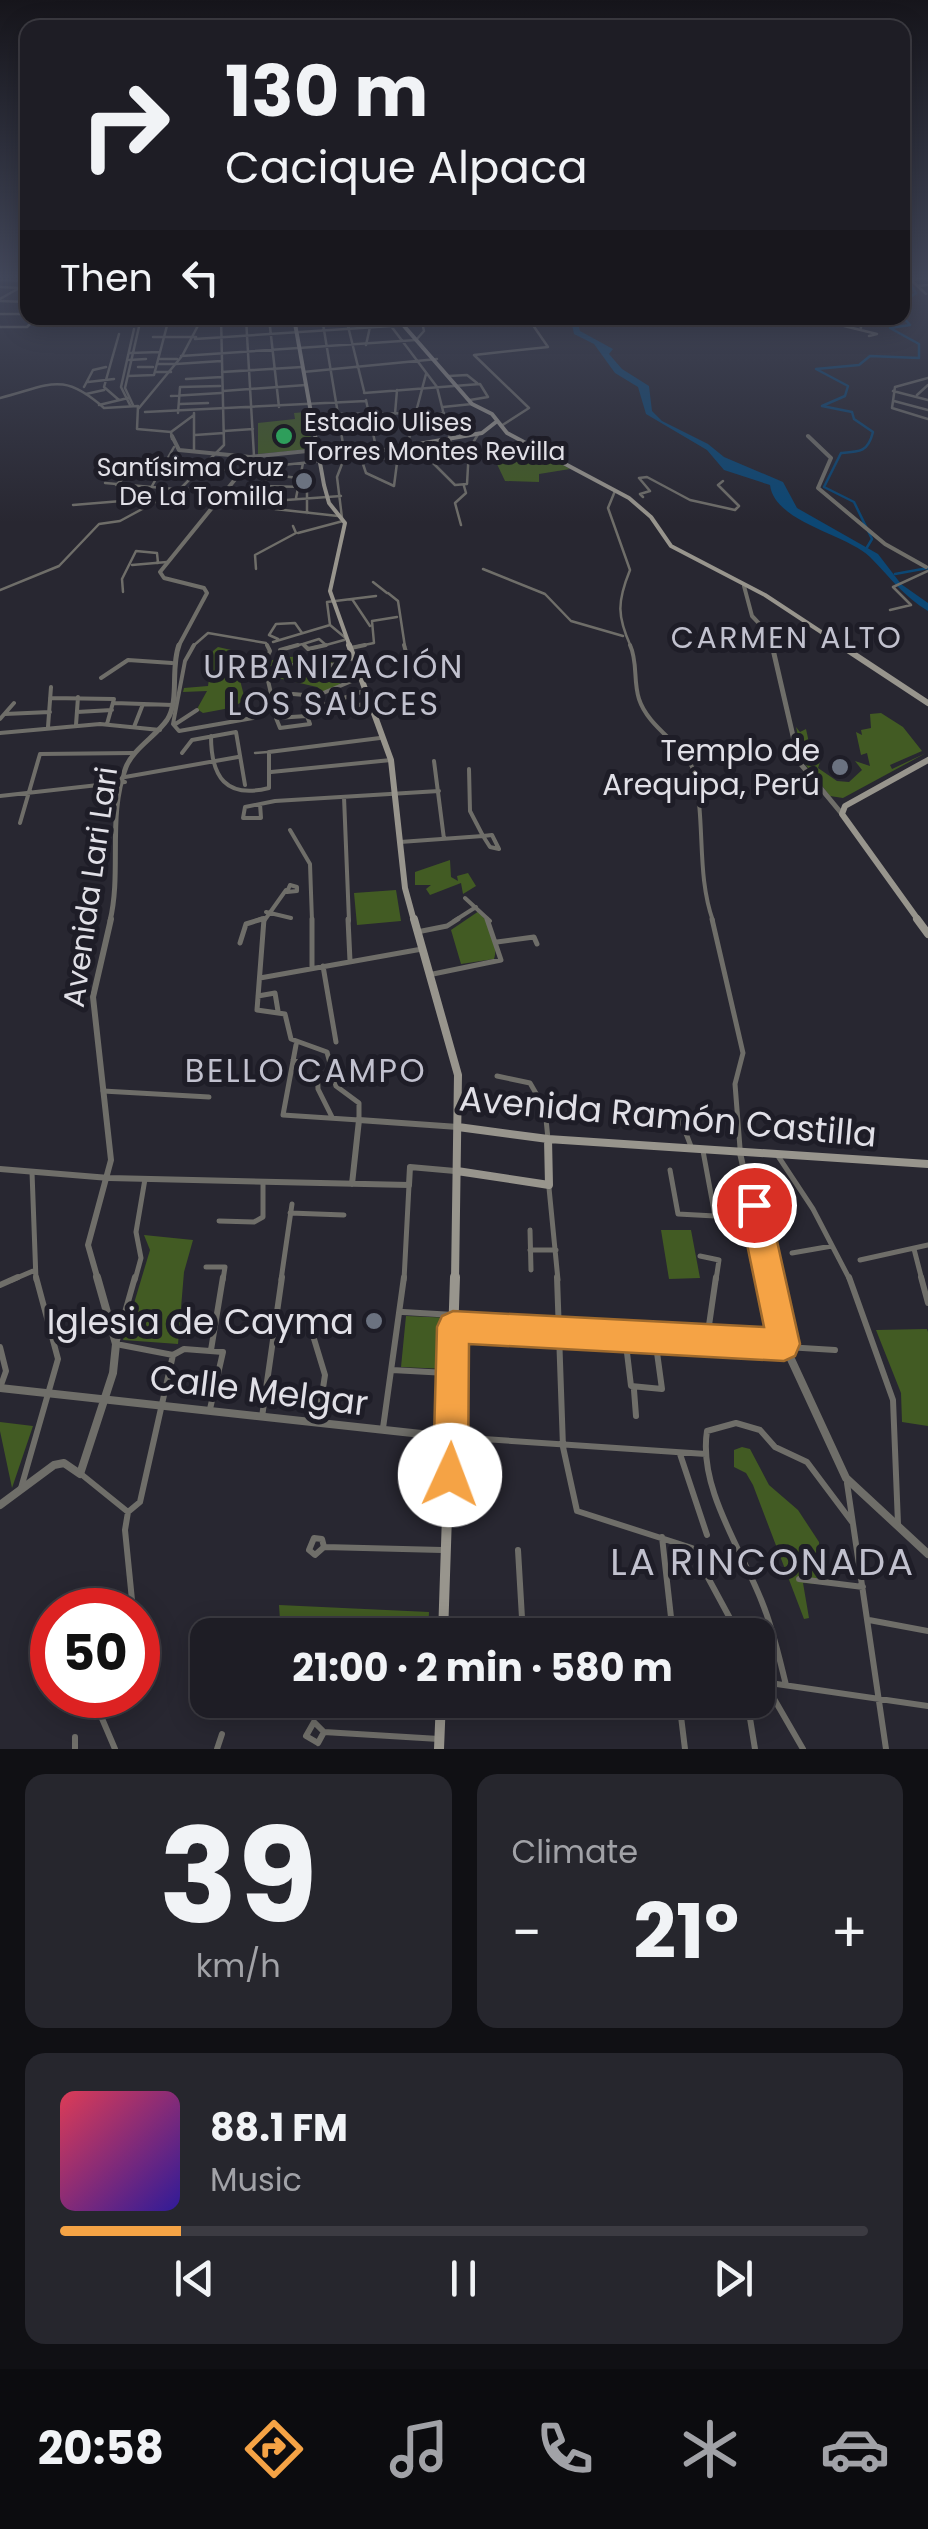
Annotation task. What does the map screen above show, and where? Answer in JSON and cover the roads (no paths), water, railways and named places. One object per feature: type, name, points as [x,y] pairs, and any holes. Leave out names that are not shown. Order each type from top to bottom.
[{"type":"main road","points":[[302,360],[327,498],[346,531],[330,580],[334,600],[391,760],[404,888],[458,1075],[452,1437],[444,1618]]},
{"type":"main road","points":[[436,360],[470,402],[497,425],[615,490],[646,512],[670,546],[755,592],[928,702]]},
{"type":"main road","points":[[320,461],[479,434],[497,425]]},
{"type":"main road","points":[[746,594],[755,592]]},
{"type":"main road","points":[[928,760],[843,810],[928,934]]},
{"type":"main road","name":"Avenida Ramón Castilla","points":[[458,1127],[548,1139],[928,1164]]},
{"type":"main road","points":[[457,1171],[549,1186],[548,1139]]},
{"type":"main road","points":[[439,1744],[440,1718]]},
{"type":"street","points":[[104,390],[109,360]]},
{"type":"street","points":[[124,360],[121,388],[132,405]]},
{"type":"street","points":[[128,398],[125,389],[129,360],[135,360]]},
{"type":"street","points":[[147,360],[172,372]]},
{"type":"street","points":[[156,367],[158,360]]},
{"type":"street","points":[[127,376],[176,360]]},
{"type":"street","points":[[179,360],[139,408],[140,431],[172,432],[194,414]]},
{"type":"street","points":[[132,565],[168,562],[254,456],[248,360]]},
{"type":"street","points":[[273,360],[279,407]]},
{"type":"street","points":[[329,360],[345,458],[337,477],[341,519]]},
{"type":"street","points":[[356,360],[377,452]]},
{"type":"street","points":[[186,379],[249,370],[331,369],[429,360]]},
{"type":"street","points":[[481,360],[508,379],[515,396],[528,408],[509,426],[497,425]]},
{"type":"street","points":[[0,590],[59,566],[99,524],[130,516],[179,489],[224,444],[222,361],[138,367]]},
{"type":"street","points":[[416,361],[437,388],[449,424],[454,457],[432,460]]},
{"type":"street","points":[[106,367],[93,370],[86,394],[110,409],[132,405],[139,408]]},
{"type":"street","points":[[398,455],[359,457],[366,472],[394,486],[398,455],[405,446],[426,374]]},
{"type":"street","points":[[443,406],[488,398],[467,375],[449,376]]},
{"type":"street","points":[[0,398],[56,384],[114,379]]},
{"type":"street","points":[[893,391],[922,380],[928,382],[915,397]]},
{"type":"street","points":[[364,393],[476,383]]},
{"type":"street","points":[[208,386],[209,412]]},
{"type":"street","points":[[178,413],[180,388],[222,386]]},
{"type":"street","points":[[171,396],[306,386]]},
{"type":"street","points":[[86,394],[104,390],[118,400]]},
{"type":"street","points":[[395,414],[397,390]]},
{"type":"street","points":[[893,391],[928,400]]},
{"type":"street","points":[[893,391],[894,410],[928,419]]},
{"type":"street","points":[[99,405],[128,398]]},
{"type":"street","points":[[892,400],[928,410]]},
{"type":"street","points":[[145,412],[194,414],[366,402]]},
{"type":"street","points":[[180,404],[208,403]]},
{"type":"street","points":[[310,414],[444,413]]},
{"type":"street","points":[[194,414],[194,451]]},
{"type":"street","points":[[449,424],[459,422],[461,436]]},
{"type":"street","points":[[196,435],[252,430]]},
{"type":"street","points":[[151,488],[174,447],[172,432]]},
{"type":"street","points":[[464,486],[469,480],[469,448],[479,434]]},
{"type":"street","points":[[808,436],[831,458],[818,488],[884,544],[927,568],[893,586],[911,605],[890,610]]},
{"type":"street","points":[[415,444],[454,485],[464,486]]},
{"type":"street","points":[[174,447],[254,456],[317,450]]},
{"type":"street","points":[[452,447],[469,448]]},
{"type":"street","points":[[282,465],[283,454]]},
{"type":"street","points":[[116,484],[142,460],[299,478]]},
{"type":"street","points":[[247,496],[282,465],[320,461]]},
{"type":"street","points":[[296,500],[303,463]]},
{"type":"street","points":[[643,496],[640,494],[650,491],[639,478],[647,477],[690,500],[735,510],[739,506],[718,485],[723,481]]},
{"type":"street","points":[[104,484],[296,500],[341,496]]},
{"type":"street","points":[[258,486],[307,487],[307,513]]},
{"type":"street","points":[[460,525],[455,503],[466,493],[464,486]]},
{"type":"street","points":[[615,490],[608,508],[630,570],[618,600],[623,636],[634,654],[639,700],[660,734],[684,753],[694,772],[700,875],[722,948],[743,1053],[734,1099],[740,1153],[784,1344],[846,1478],[886,1749]]},
{"type":"street","points":[[256,497],[271,508],[341,519]]},
{"type":"street","points":[[73,505],[162,498]]},
{"type":"street","points":[[256,569],[255,555],[296,534],[341,519]]},
{"type":"street","points":[[293,526],[296,534]]},
{"type":"street","points":[[123,592],[122,579],[136,551],[158,552],[158,563]]},
{"type":"street","name":"Avenida Lari Lari","points":[[80,1474],[105,1399],[116,1344],[117,1324],[88,1245],[110,1178],[93,996],[116,897],[114,842],[134,753],[172,721],[172,664],[185,628],[206,594],[204,588],[160,576],[168,562]]},
{"type":"street","points":[[483,569],[548,596],[572,620],[623,636]]},
{"type":"street","points":[[373,582],[398,601],[396,617],[412,673]]},
{"type":"street","points":[[744,586],[752,616],[770,635],[798,762],[830,802],[843,810]]},
{"type":"street","points":[[348,643],[330,626],[325,608],[334,600],[376,596]]},
{"type":"street","points":[[280,650],[302,643],[308,650],[326,645],[374,643],[370,626],[352,599]]},
{"type":"street","points":[[370,626],[380,618],[396,617]]},
{"type":"street","points":[[275,640],[269,634],[276,624],[295,622],[302,633]]},
{"type":"street","points":[[172,721],[184,662],[199,637],[213,632],[275,640],[330,626]]},
{"type":"street","points":[[262,640],[270,651]]},
{"type":"street","points":[[172,721],[186,732],[253,718],[272,698],[264,663],[275,640]]},
{"type":"street","points":[[329,666],[296,664],[288,668],[315,677],[329,666],[354,658]]},
{"type":"street","points":[[101,678],[128,660],[172,664]]},
{"type":"street","points":[[293,694],[316,696],[362,677]]},
{"type":"street","points":[[48,727],[52,686]]},
{"type":"street","points":[[316,696],[321,706],[361,692]]},
{"type":"street","points":[[76,726],[78,697]]},
{"type":"street","points":[[50,698],[113,698],[106,725]]},
{"type":"street","points":[[306,716],[310,724],[280,728],[276,718],[373,702]]},
{"type":"street","points":[[0,719],[14,703]]},
{"type":"street","points":[[114,703],[172,705]]},
{"type":"street","points":[[134,727],[143,704]]},
{"type":"street","points":[[77,712],[112,710]]},
{"type":"street","points":[[172,721],[197,710]]},
{"type":"street","points":[[5,714],[50,712]]},
{"type":"street","points":[[0,733],[106,725],[160,730]]},
{"type":"street","points":[[182,753],[190,741],[238,733],[244,785]]},
{"type":"street","points":[[211,736],[212,762],[230,794],[267,789],[271,772],[269,752]]},
{"type":"street","points":[[255,754],[384,738]]},
{"type":"street","points":[[20,823],[40,754],[134,753]]},
{"type":"street","points":[[0,796],[125,780],[248,754]]},
{"type":"street","points":[[271,772],[391,760]]},
{"type":"street","points":[[434,761],[444,839]]},
{"type":"street","points":[[400,842],[482,836],[466,810],[469,769]]},
{"type":"street","points":[[260,804],[261,818],[242,818],[245,806],[260,804],[344,797],[439,790]]},
{"type":"street","points":[[344,797],[350,961]]},
{"type":"street","points":[[290,830],[306,849],[316,872],[309,946],[312,968]]},
{"type":"street","points":[[240,943],[246,924],[265,915],[286,890]]},
{"type":"street","points":[[430,974],[500,962],[490,921],[465,898]]},
{"type":"street","points":[[417,932],[447,926],[476,907]]},
{"type":"street","points":[[265,915],[291,918]]},
{"type":"street","points":[[265,915],[257,1010],[285,1014],[291,1040],[326,1050],[334,1058],[336,1086],[359,1104],[352,1184]]},
{"type":"street","points":[[497,942],[534,937],[537,944]]},
{"type":"street","points":[[260,978],[422,948]]},
{"type":"street","points":[[323,966],[336,1042]]},
{"type":"street","points":[[258,996],[276,993],[278,1013]]},
{"type":"street","points":[[296,1045],[294,1060],[317,1065],[318,1089],[332,1118]]},
{"type":"street","name":"Avenida Ramón Castilla","points":[[294,1060],[283,1114],[458,1127]]},
{"type":"street","points":[[497,1076],[530,1083],[545,1109],[548,1139]]},
{"type":"street","points":[[104,1090],[209,1098]]},
{"type":"street","points":[[677,1110],[692,1149]]},
{"type":"street","points":[[670,1170],[678,1214],[715,1216],[703,1150]]},
{"type":"street","points":[[777,1155],[807,1195],[832,1246],[894,1402],[898,1529]]},
{"type":"street","points":[[382,1432],[402,1312],[410,1168],[457,1171]]},
{"type":"street","points":[[0,1169],[110,1178],[409,1185]]},
{"type":"street","points":[[20,1491],[50,1394],[58,1347],[34,1270],[32,1172]]},
{"type":"street","points":[[117,1324],[141,1258],[136,1232],[145,1179]]},
{"type":"street","points":[[219,1221],[254,1222],[262,1217],[263,1182]]},
{"type":"street","points":[[549,1186],[556,1250],[563,1447],[577,1511],[662,1536],[696,1552],[730,1618]]},
{"type":"street","points":[[262,1418],[292,1204]]},
{"type":"street","points":[[290,1213],[344,1214]]},
{"type":"street","points":[[530,1230],[530,1270]]},
{"type":"street","points":[[860,1260],[928,1245]]},
{"type":"street","points":[[792,1253],[832,1246]]},
{"type":"street","points":[[914,1249],[928,1303]]},
{"type":"street","points":[[530,1250],[556,1250]]},
{"type":"street","points":[[700,1256],[719,1260],[706,1340]]},
{"type":"street","points":[[206,1267],[225,1267],[211,1350]]},
{"type":"street","points":[[0,1284],[34,1270]]},
{"type":"street","points":[[402,1312],[454,1314]]},
{"type":"street","points":[[453,1327],[835,1350]]},
{"type":"street","points":[[312,1329],[325,1384],[317,1425]]},
{"type":"street","points":[[625,1336],[636,1416]]},
{"type":"street","points":[[634,1389],[662,1389],[655,1338]]},
{"type":"street","points":[[116,1344],[173,1355],[183,1349],[223,1352],[210,1412]]},
{"type":"street","points":[[0,1347],[6,1371],[0,1388]]},
{"type":"street","points":[[131,1588],[125,1530],[128,1512],[140,1502],[173,1355]]},
{"type":"street","points":[[392,1370],[452,1373]]},
{"type":"street","name":"Calle Melgar","points":[[0,1388],[382,1432],[706,1454]]},
{"type":"street","points":[[786,1685],[762,1602],[735,1542],[704,1439],[715,1426],[736,1423],[760,1430],[775,1447],[806,1462],[852,1522]]},
{"type":"street","points":[[680,1453],[707,1535]]},
{"type":"street","points":[[0,1504],[59,1463],[80,1474],[128,1512]]},
{"type":"street","points":[[846,1478],[928,1554]]},
{"type":"street","points":[[662,1536],[671,1618]]},
{"type":"street","points":[[324,1547],[446,1551]]},
{"type":"street","points":[[518,1550],[522,1618]]},
{"type":"street","points":[[799,1579],[863,1587]]},
{"type":"street","points":[[868,1620],[928,1630]]},
{"type":"street","points":[[775,1684],[928,1706]]},
{"type":"street","points":[[775,1701],[803,1749]]},
{"type":"street","points":[[102,1718],[115,1749]]},
{"type":"street","points":[[681,1718],[684,1749]]},
{"type":"street","points":[[750,1718],[755,1749]]},
{"type":"street","points":[[324,1732],[439,1744]]},
{"type":"street","points":[[217,1749],[222,1734]]},
{"type":"street","points":[[75,1749],[76,1738]]},
{"type":"water","points":[[605,360],[614,360],[649,386],[652,411],[662,421],[708,444],[724,457],[783,482],[797,508],[878,554],[901,584],[928,603],[928,611],[859,549],[784,509],[770,485],[724,470],[707,450],[646,414],[638,387],[615,373]]},
{"type":"waterway","points":[[866,360],[859,365],[816,369],[848,386],[845,396],[822,406],[852,412],[854,419],[873,432],[862,450],[841,453],[824,487],[854,502],[872,539],[866,549]]},
{"type":"waterway","points":[[895,574],[928,568]]},
{"type":"place","name":"Estadio Ulises Torres Montes Revilla","points":[[284,436]]},
{"type":"place","name":"Santísima Cruz De La Tomilla","points":[[304,481]]},
{"type":"place","name":"Templo de Arequipa, Perú","points":[[840,767]]},
{"type":"place","name":"Iglesia de Cayma","points":[[374,1321]]},
{"type":"district","name":"CARMEN ALTO","points":[[787,637]]},
{"type":"district","name":"URBANIZACIÓN LOS SAUCES","points":[[334,684]]},
{"type":"district","name":"BELLO CAMPO","points":[[306,1070]]},
{"type":"district","name":"LA RINCONADA","points":[[763,1561]]}]
